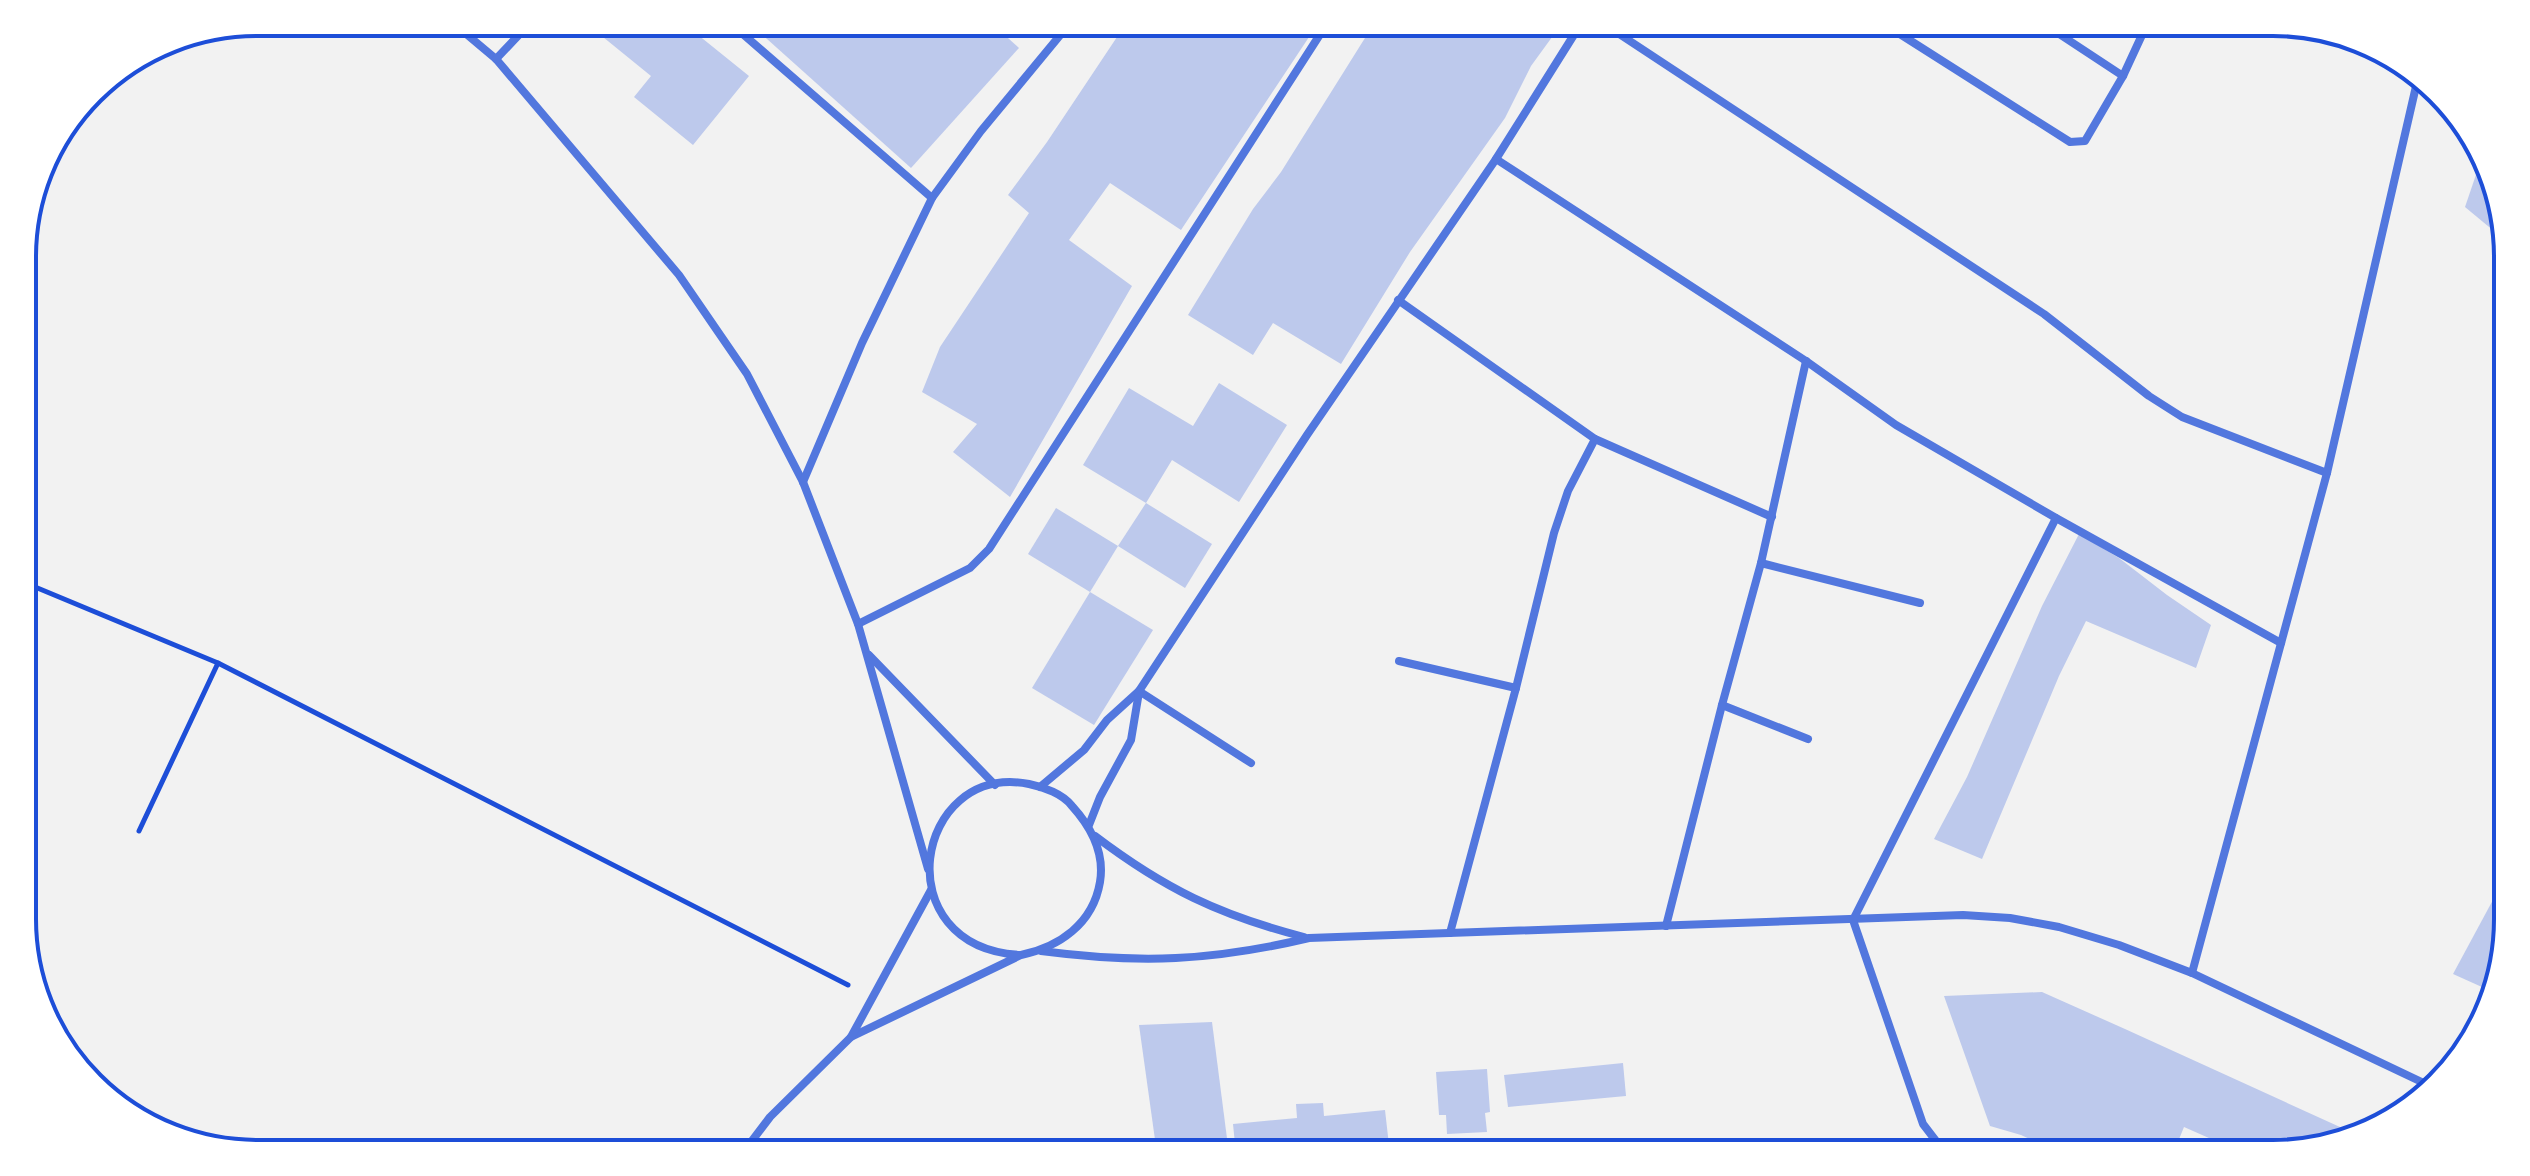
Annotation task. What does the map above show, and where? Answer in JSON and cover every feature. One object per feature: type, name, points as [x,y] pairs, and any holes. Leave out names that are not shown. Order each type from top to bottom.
[{"type":"street","points":[[469,36],[496,59],[679,275],[747,374],[803,482],[858,624],[928,869],[931,890],[949,924],[981,948],[1001,954],[1021,955],[1041,951],[1062,940],[1080,925],[1093,905],[1100,882],[1100,858],[1089,825],[1068,801],[1040,787],[1018,782],[973,792],[954,806],[940,824],[931,846],[928,869]]},
{"type":"street","points":[[496,59],[518,36]]},
{"type":"street","points":[[745,36],[932,198]]},
{"type":"street","points":[[803,482],[862,343],[932,198],[981,131],[1059,36]]},
{"type":"street","points":[[858,624],[970,568],[989,549],[1319,36]]},
{"type":"street","points":[[1040,787],[1084,750],[1107,720],[1139,691],[1307,435],[1496,159],[1573,36]]},
{"type":"street","points":[[1622,36],[2044,314],[2149,396],[2182,417],[2327,473]]},
{"type":"street","points":[[1903,36],[2076,143],[2085,141],[2123,76],[2142,36]]},
{"type":"street","points":[[2062,36],[2123,76]]},
{"type":"street","points":[[2192,973],[2327,473],[2415,89]]},
{"type":"street","points":[[1496,159],[1806,361],[1896,425],[2281,643]]},
{"type":"street","points":[[1398,300],[1595,439],[1772,517]]},
{"type":"street","points":[[1666,926],[1761,563],[1806,361]]},
{"type":"street","points":[[1450,933],[1554,533],[1568,491],[1595,439]]},
{"type":"street","points":[[1935,1140],[1923,1124],[1853,920],[2056,518]]},
{"type":"street","points":[[1761,563],[1920,603]]},
{"type":"street","points":[[868,654],[995,785]]},
{"type":"street","points":[[1399,661],[1516,688]]},
{"type":"street","points":[[1139,691],[1251,763]]},
{"type":"street","points":[[1089,825],[1100,797],[1131,740],[1139,691]]},
{"type":"street","points":[[1722,705],[1808,739]]},
{"type":"street","points":[[1094,836],[1173,890],[1262,926],[1309,938]]},
{"type":"street","points":[[753,1140],[770,1117],[851,1037],[931,890]]},
{"type":"street","points":[[1041,951],[1095,958],[1149,960],[1203,958],[1309,938],[1963,915],[2010,918],[2059,927],[2119,945],[2192,973],[2422,1082]]},
{"type":"street","points":[[851,1037],[1021,955]]},
{"type":"path","points":[[36,587],[218,663],[872,997]]},
{"type":"path","points":[[139,831],[218,663]]},
{"type":"building","points":[[699,36],[749,76],[693,145],[634,97],[651,76],[603,37]]},
{"type":"building","points":[[764,36],[1006,36],[1019,48],[911,168]]},
{"type":"building","points":[[1118,36],[1310,36],[1181,230],[1110,183],[1069,240],[1132,286],[1010,497],[953,452],[977,424],[922,392],[940,347],[1029,213],[1008,195]]},
{"type":"building","points":[[1366,36],[1553,36],[1531,66],[1505,118],[1410,252],[1341,364],[1273,323],[1253,355],[1188,315],[1253,209],[1281,172]]},
{"type":"building","points":[[2477,172],[2492,229],[2465,207]]},
{"type":"building","points":[[1219,383],[1287,425],[1239,502],[1172,460],[1146,503],[1083,465],[1129,388],[1193,426]]},
{"type":"building","points":[[1146,503],[1212,544],[1185,588],[1118,546]]},
{"type":"building","points":[[1056,508],[1118,546],[1090,592],[1028,554]]},
{"type":"building","points":[[2079,534],[2119,558],[2211,625],[2196,668],[2086,621],[2059,676],[1982,859],[1934,839],[1967,777],[2042,606]]},
{"type":"building","points":[[1090,592],[1153,630],[1094,725],[1032,688]]},
{"type":"building","points":[[2494,898],[2492,948],[2482,987],[2453,974]]},
{"type":"building","points":[[2042,992],[2343,1128],[2288,1140],[2213,1140],[2184,1127],[2179,1140],[2032,1140],[1990,1126],[1944,996]]},
{"type":"building","points":[[1212,1022],[1227,1140],[1155,1140],[1139,1025]]},
{"type":"building","points":[[1623,1063],[1626,1096],[1508,1107],[1504,1075]]},
{"type":"building","points":[[1487,1069],[1490,1112],[1485,1113],[1487,1132],[1447,1134],[1446,1115],[1439,1115],[1436,1072]]},
{"type":"building","points":[[1323,1103],[1324,1116],[1385,1110],[1388,1140],[1235,1140],[1233,1124],[1297,1118],[1296,1104]]}]
